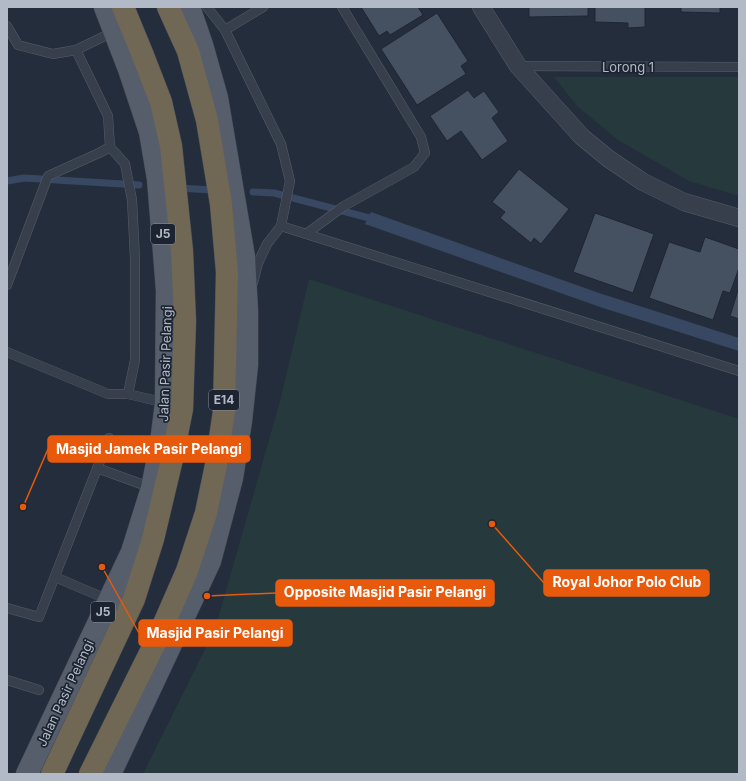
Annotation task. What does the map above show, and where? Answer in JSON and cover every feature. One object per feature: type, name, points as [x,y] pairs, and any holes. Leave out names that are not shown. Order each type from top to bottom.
[{"type":"highway","points":[[52,774],[134,600],[154,539],[182,409],[186,321],[181,244],[171,146],[161,102],[122,7]]},
{"type":"highway","name":"E14","points":[[90,774],[159,635],[187,571],[206,513],[216,466],[224,411],[227,272],[221,204],[207,120],[188,51],[168,7]]},
{"type":"main road","name":"Jalan Pasir Pelangi","points":[[27,774],[132,552],[152,488],[161,443],[166,403],[167,290],[158,179],[150,132],[115,31],[105,7]]},
{"type":"main road","points":[[110,774],[210,561],[232,478],[241,421],[247,365],[247,311],[244,257],[217,98],[202,44],[188,7]]},
{"type":"street","points":[[481,7],[518,66],[582,137],[643,182],[684,202],[739,218]]},
{"type":"lane","points":[[207,7],[225,30],[281,144],[290,181],[281,226],[267,244],[258,263],[247,311]]},
{"type":"lane","points":[[225,30],[263,7]]},
{"type":"lane","points":[[306,234],[344,206],[414,167],[425,153],[421,137],[342,7]]},
{"type":"lane","points":[[7,26],[18,45],[53,54],[76,50],[115,31]]},
{"type":"lane","points":[[76,50],[108,116],[110,147],[125,164],[132,200],[135,259],[135,360],[128,394]]},
{"type":"lane","name":"Lorong 1","points":[[518,66],[739,67]]},
{"type":"lane","points":[[7,285],[48,176],[110,147]]},
{"type":"lane","points":[[281,226],[739,371]]},
{"type":"lane","points":[[7,352],[108,394],[128,394],[166,403]]},
{"type":"lane","points":[[7,608],[39,617],[109,438]]},
{"type":"lane","points":[[97,468],[152,488]]},
{"type":"lane","points":[[55,577],[109,600]]},
{"type":"lane","points":[[7,680],[39,690]]},
{"type":"shaded area","points":[[554,77],[739,77],[739,196],[689,181],[618,140],[577,106]]},
{"type":"shaded area","points":[[309,279],[739,419],[739,774],[143,774],[215,629],[280,401]]},
{"type":"water","points":[[371,212],[599,293],[739,338],[739,351],[603,308],[365,224]]},
{"type":"building","points":[[361,7],[418,7],[423,15],[390,35],[387,31],[379,36]]},
{"type":"building","points":[[529,7],[588,7],[588,16],[529,17]]},
{"type":"building","points":[[595,7],[645,7],[645,27],[628,28],[628,23],[595,22]]},
{"type":"building","points":[[681,7],[720,7],[720,13],[681,12]]},
{"type":"building","points":[[437,13],[468,61],[461,66],[466,74],[417,105],[381,49]]},
{"type":"building","points":[[468,90],[474,98],[484,91],[499,112],[492,118],[508,141],[482,160],[461,131],[447,141],[430,116]]},
{"type":"building","points":[[519,169],[569,209],[541,244],[534,238],[531,243],[500,218],[505,212],[492,202]]},
{"type":"building","points":[[595,213],[654,234],[633,293],[573,272]]},
{"type":"building","points":[[705,237],[739,249],[739,268],[730,293],[723,291],[713,320],[649,298],[669,242],[700,252]]},
{"type":"building","points":[[739,287],[739,319],[730,316]]},
{"type":"waterway","points":[[7,181],[24,178],[139,185]]},
{"type":"waterway","points":[[178,188],[213,190]]},
{"type":"waterway","points":[[253,192],[274,193],[377,220]]},
{"type":"place","name":"Masjid Jamek Pasir Pelangi","points":[[23,507]]},
{"type":"place","name":"Royal Johor Polo Club","points":[[492,524]]},
{"type":"place","name":"Masjid Pasir Pelangi","points":[[102,567]]},
{"type":"place","name":"Opposite Masjid Pasir Pelangi","points":[[207,596]]}]
